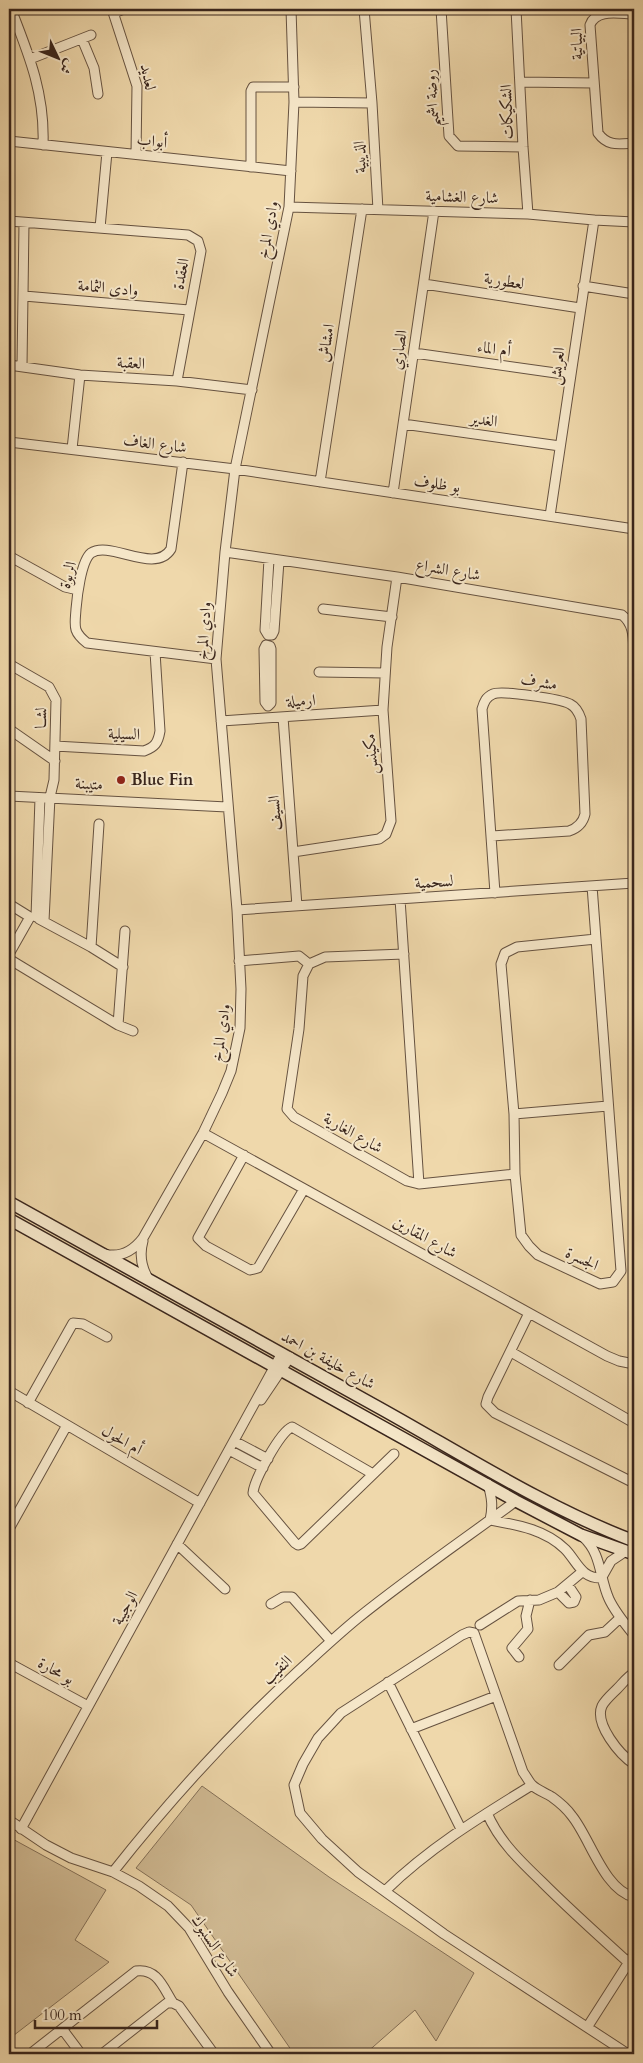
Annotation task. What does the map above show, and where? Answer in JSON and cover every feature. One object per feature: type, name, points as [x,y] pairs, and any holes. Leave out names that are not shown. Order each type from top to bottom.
[{"type":"street","points":[[11,9],[35,72],[41,100],[43,145]]},
{"type":"street","points":[[113,11],[124,9]]},
{"type":"street","name":"وادي المرخ","points":[[100,1253],[110,1255],[129,1252],[143,1238],[203,1132],[231,1071],[237,1047],[241,1010],[237,910],[216,659],[225,552],[236,469],[289,207],[294,102],[292,9]]},
{"type":"street","name":"الذيبية","points":[[364,9],[378,210]]},
{"type":"street","name":"روضة اشميم","points":[[441,9],[449,136],[458,146],[523,147]]},
{"type":"street","name":"الشكيكات","points":[[516,9],[528,214]]},
{"type":"street","name":"لعديد","points":[[113,11],[137,86],[136,154]]},
{"type":"street","name":"البياتية","points":[[634,14],[600,14],[592,20],[590,25],[598,133],[607,142],[613,144],[634,142]]},
{"type":"street","points":[[30,60],[86,37],[96,76],[98,94]]},
{"type":"street","name":"البياتية","points":[[521,82],[593,83]]},
{"type":"street","points":[[251,167],[251,91],[253,87],[294,87]]},
{"type":"street","points":[[294,102],[372,103]]},
{"type":"street","name":"أبواب","points":[[9,141],[291,171]]},
{"type":"street","points":[[100,228],[107,152]]},
{"type":"street","name":"شارع الغشامية","points":[[289,207],[528,214],[634,222]]},
{"type":"street","name":"امشاش","points":[[320,482],[362,210]]},
{"type":"street","name":"الصاري","points":[[393,492],[434,212]]},
{"type":"street","name":"العريش","points":[[550,516],[594,220]]},
{"type":"street","name":"العقدة","points":[[9,222],[188,235],[198,241],[201,250],[177,381]]},
{"type":"street","points":[[22,366],[24,223]]},
{"type":"street","name":"لعطورية","points":[[424,284],[580,308]]},
{"type":"street","points":[[583,286],[634,294]]},
{"type":"street","name":"وادى الثمامة","points":[[24,296],[189,310]]},
{"type":"street","name":"أم الماء","points":[[414,353],[570,375]]},
{"type":"street","name":"العقبة","points":[[9,365],[80,375],[177,381],[252,390]]},
{"type":"street","points":[[72,449],[80,375]]},
{"type":"street","name":"الغدير","points":[[403,424],[560,446]]},
{"type":"street","name":"شارع الغاف","points":[[9,442],[236,469]]},
{"type":"street","name":"الربوة","points":[[183,462],[171,549],[168,555],[161,558],[148,558],[101,550],[91,553],[86,561],[78,590],[74,628],[79,636],[87,642],[216,659]]},
{"type":"street","name":"بو ظلوف","points":[[236,469],[634,529]]},
{"type":"street","name":"شارع الشراع","points":[[225,552],[397,577],[622,615],[632,627],[634,654]]},
{"type":"street","points":[[9,556],[65,587],[78,590]]},
{"type":"street","points":[[269,559],[267,589],[270,612],[277,590],[279,561]]},
{"type":"street","name":"مكينس","points":[[293,852],[379,839],[386,834],[391,822],[382,710],[397,577]]},
{"type":"street","points":[[267,589],[277,590]]},
{"type":"street","points":[[323,609],[392,617]]},
{"type":"street","name":"السيلية","points":[[55,746],[144,750],[153,748],[158,742],[160,732],[155,652]]},
{"type":"street","name":"لشــا","points":[[9,664],[49,687],[56,700],[54,780],[50,797],[37,919]]},
{"type":"street","points":[[268,665],[268,692],[265,702],[268,706],[270,718]]},
{"type":"street","points":[[319,672],[385,673]]},
{"type":"street","name":"مشرف","points":[[492,836],[569,831],[580,825],[584,820],[581,719],[579,712],[569,703],[502,692],[495,693],[484,702],[482,709],[495,892]]},
{"type":"street","name":"ارميلة","points":[[221,721],[382,710]]},
{"type":"street","name":"السيف","points":[[283,717],[297,906]]},
{"type":"street","points":[[9,729],[55,761]]},
{"type":"street","name":"متيبنة","points":[[9,796],[227,807]]},
{"type":"street","points":[[9,954],[37,919],[40,798]]},
{"type":"street","points":[[91,947],[99,824]]},
{"type":"street","name":"لسحمية","points":[[237,910],[634,883]]},
{"type":"street","name":"الجسرة","points":[[592,886],[596,939],[608,1106],[621,1271],[613,1282],[600,1284],[538,1255],[528,1246],[521,1235],[515,1174],[514,1114],[501,964],[505,953],[517,947],[596,939]]},
{"type":"street","points":[[400,899],[419,1184],[515,1174]]},
{"type":"street","points":[[9,904],[91,947],[123,968]]},
{"type":"street","points":[[118,1025],[125,931]]},
{"type":"street","points":[[239,961],[299,956],[309,964],[325,957],[404,954]]},
{"type":"street","points":[[9,959],[118,1025],[134,1031]]},
{"type":"street","name":"شارع الغارية","points":[[309,964],[303,976],[299,1029],[287,1109],[294,1117],[407,1181],[419,1184]]},
{"type":"street","points":[[514,1114],[608,1106]]},
{"type":"street","name":"شارع المقارين","points":[[203,1132],[608,1356],[619,1361],[634,1364]]},
{"type":"street","points":[[244,1155],[198,1238],[206,1246],[250,1270],[258,1268],[304,1189]]},
{"type":"street","name":"شارع خليفة بن احمد","points":[[9,1202],[550,1504],[597,1527],[634,1541]]},
{"type":"street","name":"شارع خليفة بن احمد","points":[[9,1219],[581,1536],[630,1553]]},
{"type":"street","name":"وادي المرخ","points":[[143,1238],[140,1255],[141,1264],[149,1280]]},
{"type":"street","points":[[532,1315],[511,1352],[486,1404],[490,1410],[634,1483]]},
{"type":"street","points":[[28,1403],[73,1323],[83,1324],[107,1337]]},
{"type":"street","points":[[511,1352],[634,1424]]},
{"type":"street","name":"الوجيبة","points":[[21,1829],[256,1402],[255,1399],[286,1355]]},
{"type":"street","name":"أم الحول","points":[[9,1391],[200,1503]]},
{"type":"street","points":[[9,1529],[67,1425]]},
{"type":"street","points":[[373,1474],[292,1427],[285,1431],[254,1484],[253,1493],[294,1543],[298,1545],[373,1474],[394,1454]]},
{"type":"street","points":[[232,1446],[266,1464]]},
{"type":"street","points":[[488,1484],[493,1509],[490,1520],[540,1532],[566,1550],[582,1572],[591,1577],[602,1578]]},
{"type":"street","name":"النقيب","points":[[113,1872],[169,1803],[204,1764],[331,1641],[392,1592],[516,1501]]},
{"type":"street","points":[[581,1536],[596,1552],[609,1599],[620,1618],[633,1632]]},
{"type":"street","points":[[178,1544],[225,1589]]},
{"type":"street","points":[[602,1578],[611,1561],[630,1553]]},
{"type":"street","points":[[480,1625],[518,1601],[540,1600],[558,1592],[568,1586],[582,1572]]},
{"type":"street","points":[[558,1592],[568,1603],[574,1602],[576,1597],[568,1586]]},
{"type":"street","points":[[271,1604],[283,1597],[292,1597],[331,1641]]},
{"type":"street","points":[[519,1657],[512,1648],[528,1629],[526,1616],[530,1600]]},
{"type":"street","points":[[559,1665],[590,1635],[604,1632],[620,1618]]},
{"type":"street","points":[[628,2054],[588,2026],[444,1934],[358,1872],[322,1839],[300,1813],[294,1785],[303,1764],[318,1738],[341,1714],[388,1682],[469,1632],[474,1633],[523,1772],[532,1785],[554,1798],[572,1816],[587,1839],[598,1862],[616,1886],[628,1896],[634,1897]]},
{"type":"street","name":"بو محارة","points":[[9,1663],[88,1706]]},
{"type":"street","points":[[634,1674],[604,1702],[601,1708],[602,1724],[606,1734],[628,1760],[634,1764]]},
{"type":"street","points":[[388,1682],[461,1829]]},
{"type":"street","points":[[411,1729],[496,1696]]},
{"type":"street","points":[[385,1891],[411,1866],[461,1829],[532,1785]]},
{"type":"street","points":[[487,1813],[492,1825],[510,1850],[558,1898],[629,1963]]},
{"type":"street","name":"شارع السنبوك","points":[[9,1820],[71,1858],[113,1872],[139,1886],[168,1906],[188,1928],[228,1992],[271,2054]]},
{"type":"street","points":[[588,2026],[634,1954]]},
{"type":"street","points":[[30,2054],[136,1971],[145,1970],[154,1973],[173,2002],[179,2006],[214,2054]]},
{"type":"street","points":[[102,2054],[167,2003],[173,2002]]},
{"type":"street","points":[[63,2030],[81,2054]]},
{"type":"shaded area","points":[[202,1786],[329,1877],[474,1973],[436,2041],[415,2010],[365,2054],[294,2054],[191,1905],[136,1868]]},
{"type":"shaded area","points":[[9,1837],[106,1890],[75,1940],[109,1962],[9,2039]]},
{"type":"place","name":"Blue Fin","points":[[121,780]]}]
